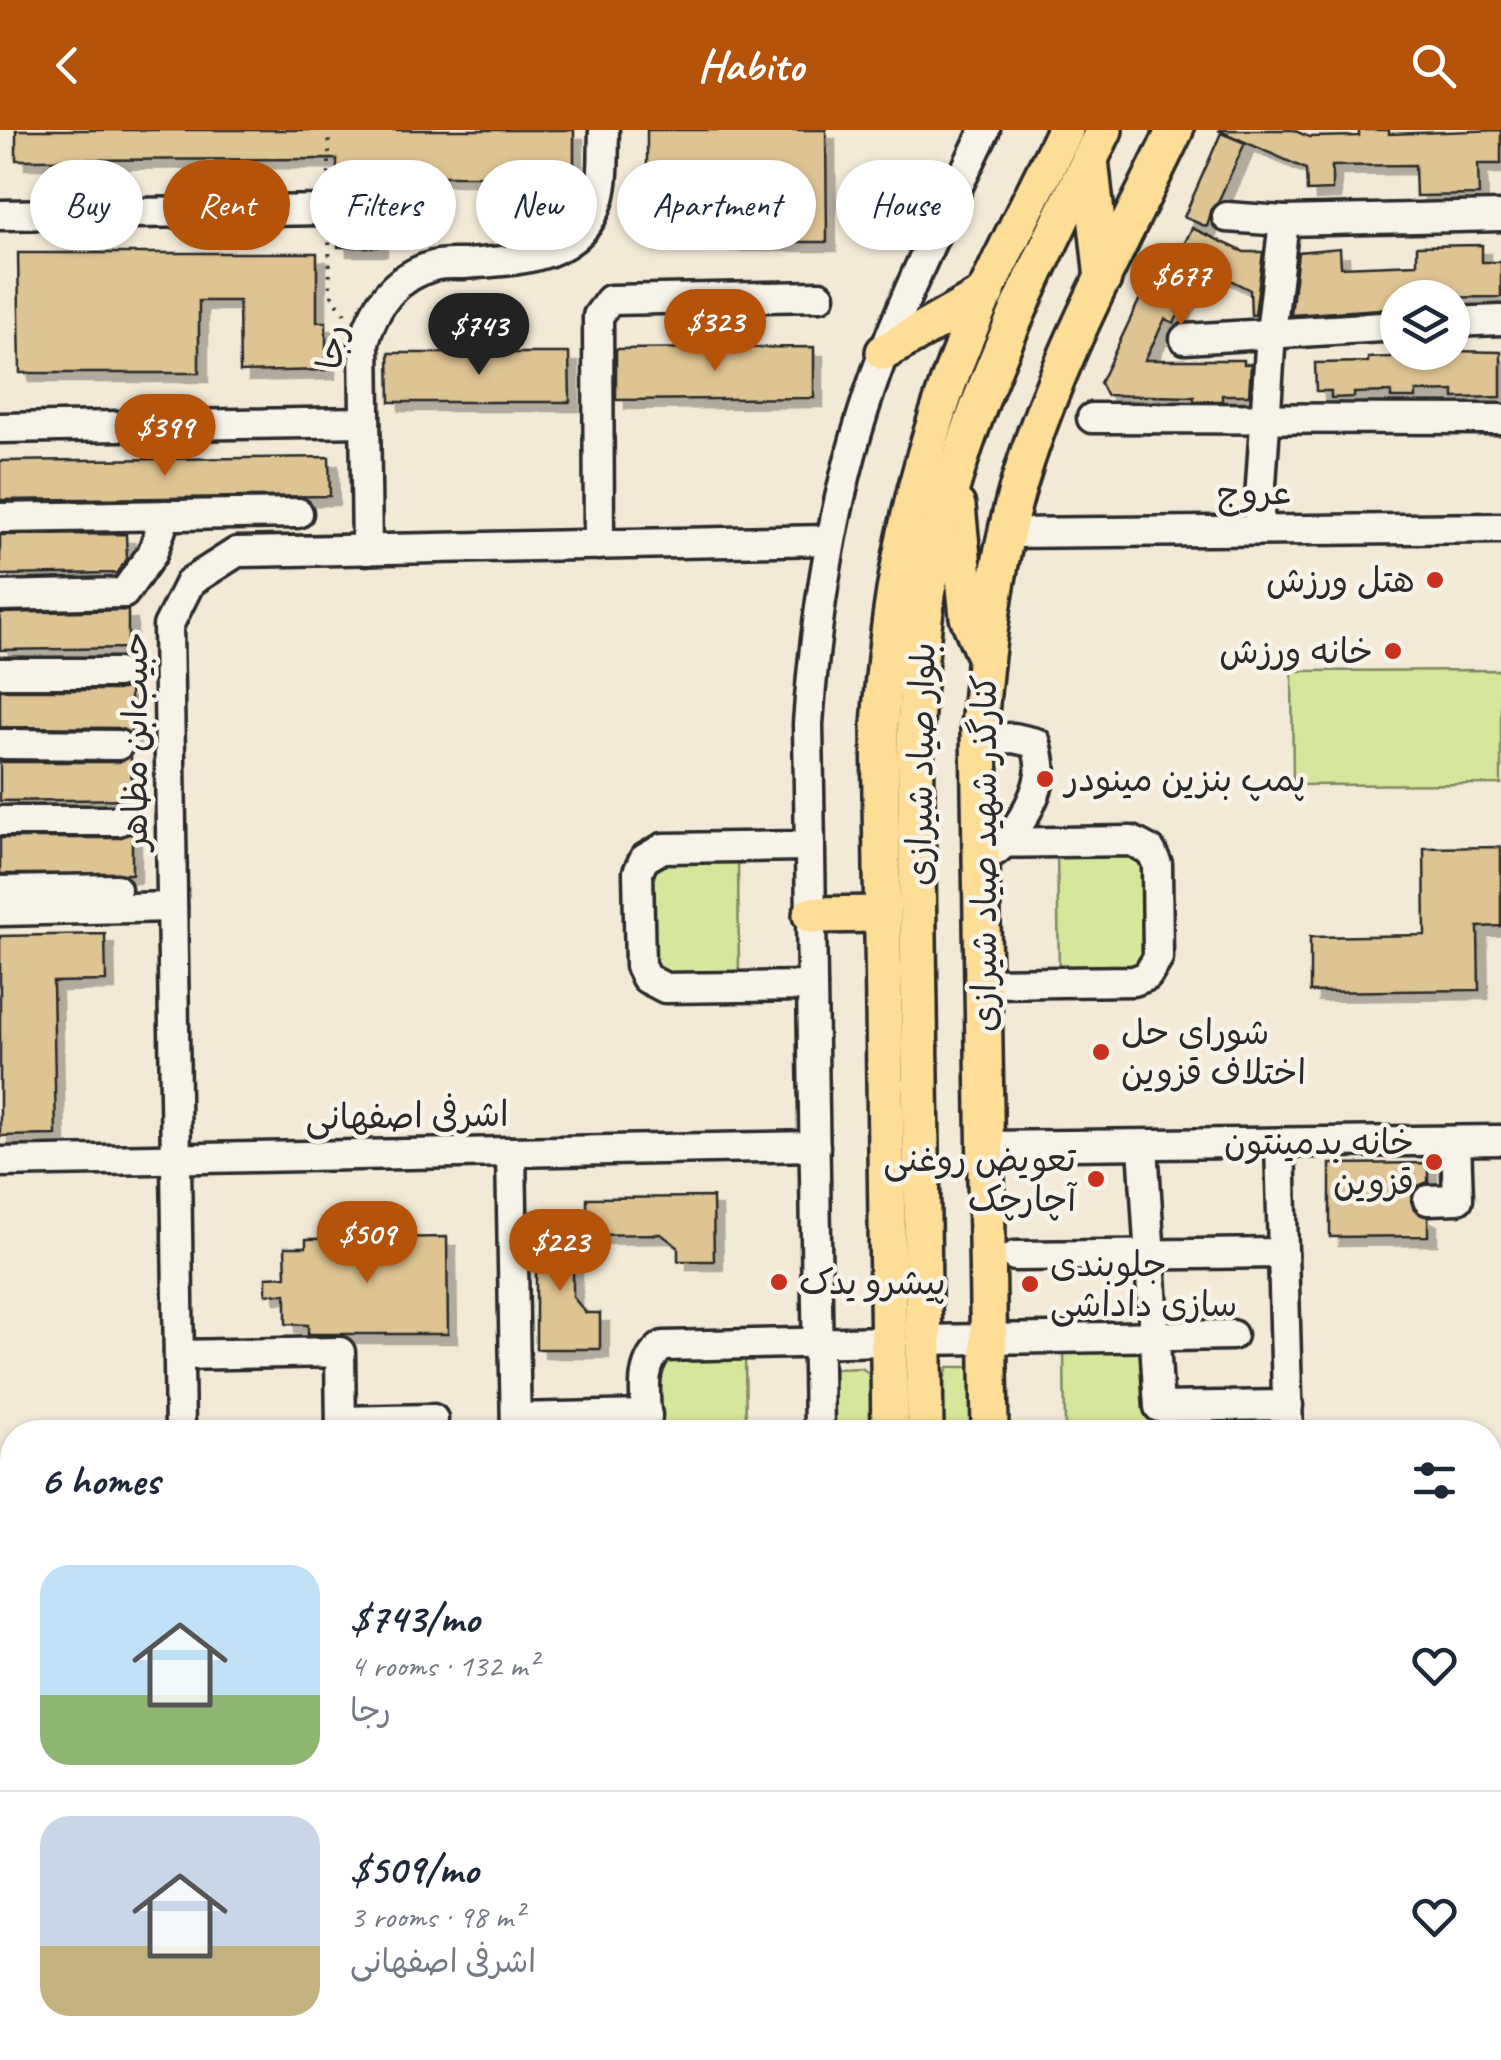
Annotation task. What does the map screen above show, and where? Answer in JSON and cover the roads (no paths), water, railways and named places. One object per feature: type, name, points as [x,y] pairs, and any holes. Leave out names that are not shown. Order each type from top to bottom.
[{"type":"main road","name":"بلوار صیاد شیرازی","points":[[890,1420],[880,726],[885,646],[898,554],[944,395],[987,292],[1065,130]]},
{"type":"main road","name":"کنارگذر شهید صیاد شیرازی","points":[[990,1420],[983,983],[989,849],[980,739],[984,656],[996,574],[1044,412],[1175,130]]},
{"type":"main road","points":[[1097,144],[1103,280]]},
{"type":"main road","name":"بلوار صیاد شیرازی","points":[[926,1420],[915,726],[920,649],[933,562],[955,475],[990,373],[1097,144]]},
{"type":"main road","points":[[884,352],[987,292]]},
{"type":"main road","points":[[955,475],[968,617],[984,656]]},
{"type":"main road","points":[[811,915],[882,914]]},
{"type":"street","name":"رجا","points":[[366,550],[364,342],[371,316],[387,292],[434,266],[525,260],[574,239],[599,198],[604,130]]},
{"type":"street","points":[[819,1420],[808,724],[814,638],[829,540],[852,446],[884,352],[985,130]]},
{"type":"street","points":[[0,215],[310,210]]},
{"type":"street","points":[[1227,217],[1284,221],[1501,216]]},
{"type":"street","points":[[1258,530],[1271,333],[1284,221]]},
{"type":"street","points":[[599,545],[598,316],[610,300],[820,296]]},
{"type":"street","points":[[1470,321],[1501,320]]},
{"type":"street","points":[[1185,339],[1380,327]]},
{"type":"street","points":[[1092,418],[1499,420]]},
{"type":"street","points":[[0,428],[365,422]]},
{"type":"street","points":[[0,518],[298,513]]},
{"type":"street","points":[[0,596],[124,593],[152,554],[166,515]]},
{"type":"street","name":"عروج","points":[[1007,533],[1501,528]]},
{"type":"street","name":"حبیب‌ابن مظاهر","points":[[180,1420],[168,626],[190,582],[236,552],[829,540]]},
{"type":"street","points":[[0,673],[117,673]]},
{"type":"street","points":[[980,739],[1014,738],[1036,743],[1041,774],[1025,811],[989,849]]},
{"type":"street","points":[[0,744],[118,745]]},
{"type":"street","points":[[0,821],[118,821]]},
{"type":"street","points":[[983,983],[1134,981],[1147,976],[1158,958],[1157,864],[1146,846],[1132,840],[989,849]]},
{"type":"street","points":[[810,846],[662,848],[644,858],[638,872],[640,966],[652,982],[664,988],[812,986]]},
{"type":"street","points":[[0,890],[116,889]]},
{"type":"street","points":[[0,910],[172,907]]},
{"type":"street","points":[[986,1146],[1501,1140]]},
{"type":"street","points":[[1428,1200],[1458,1199],[1456,1141]]},
{"type":"street","points":[[1144,1144],[1158,1407],[1288,1419],[1280,1144]]},
{"type":"street","name":"اشرفی اصفهانی","points":[[0,1162],[814,1146]]},
{"type":"street","points":[[510,1152],[516,1420]]},
{"type":"street","points":[[1014,1256],[1283,1253]]},
{"type":"street","points":[[924,1340],[1232,1335]]},
{"type":"street","points":[[648,1420],[646,1369],[652,1355],[663,1346],[889,1341]]},
{"type":"street","points":[[179,1355],[340,1352],[341,1420]]},
{"type":"street","points":[[422,1420],[433,1419]]},
{"type":"place","name":"هتل ورزش","points":[[1435,580]]},
{"type":"place","name":"خانه ورزش","points":[[1393,651]]},
{"type":"place","name":"پمپ بنزین مینودر","points":[[1045,779]]},
{"type":"place","name":"شورای حل اختلاف قزوین","points":[[1101,1052]]},
{"type":"place","name":"خانه بدمینتون قزوین","points":[[1434,1162]]},
{"type":"place","name":"تعویض روغنی آچارچک","points":[[1096,1179]]},
{"type":"place","name":"پیشرو یدک","points":[[779,1282]]},
{"type":"place","name":"جلوبندی سازی داداشی","points":[[1030,1284]]}]
